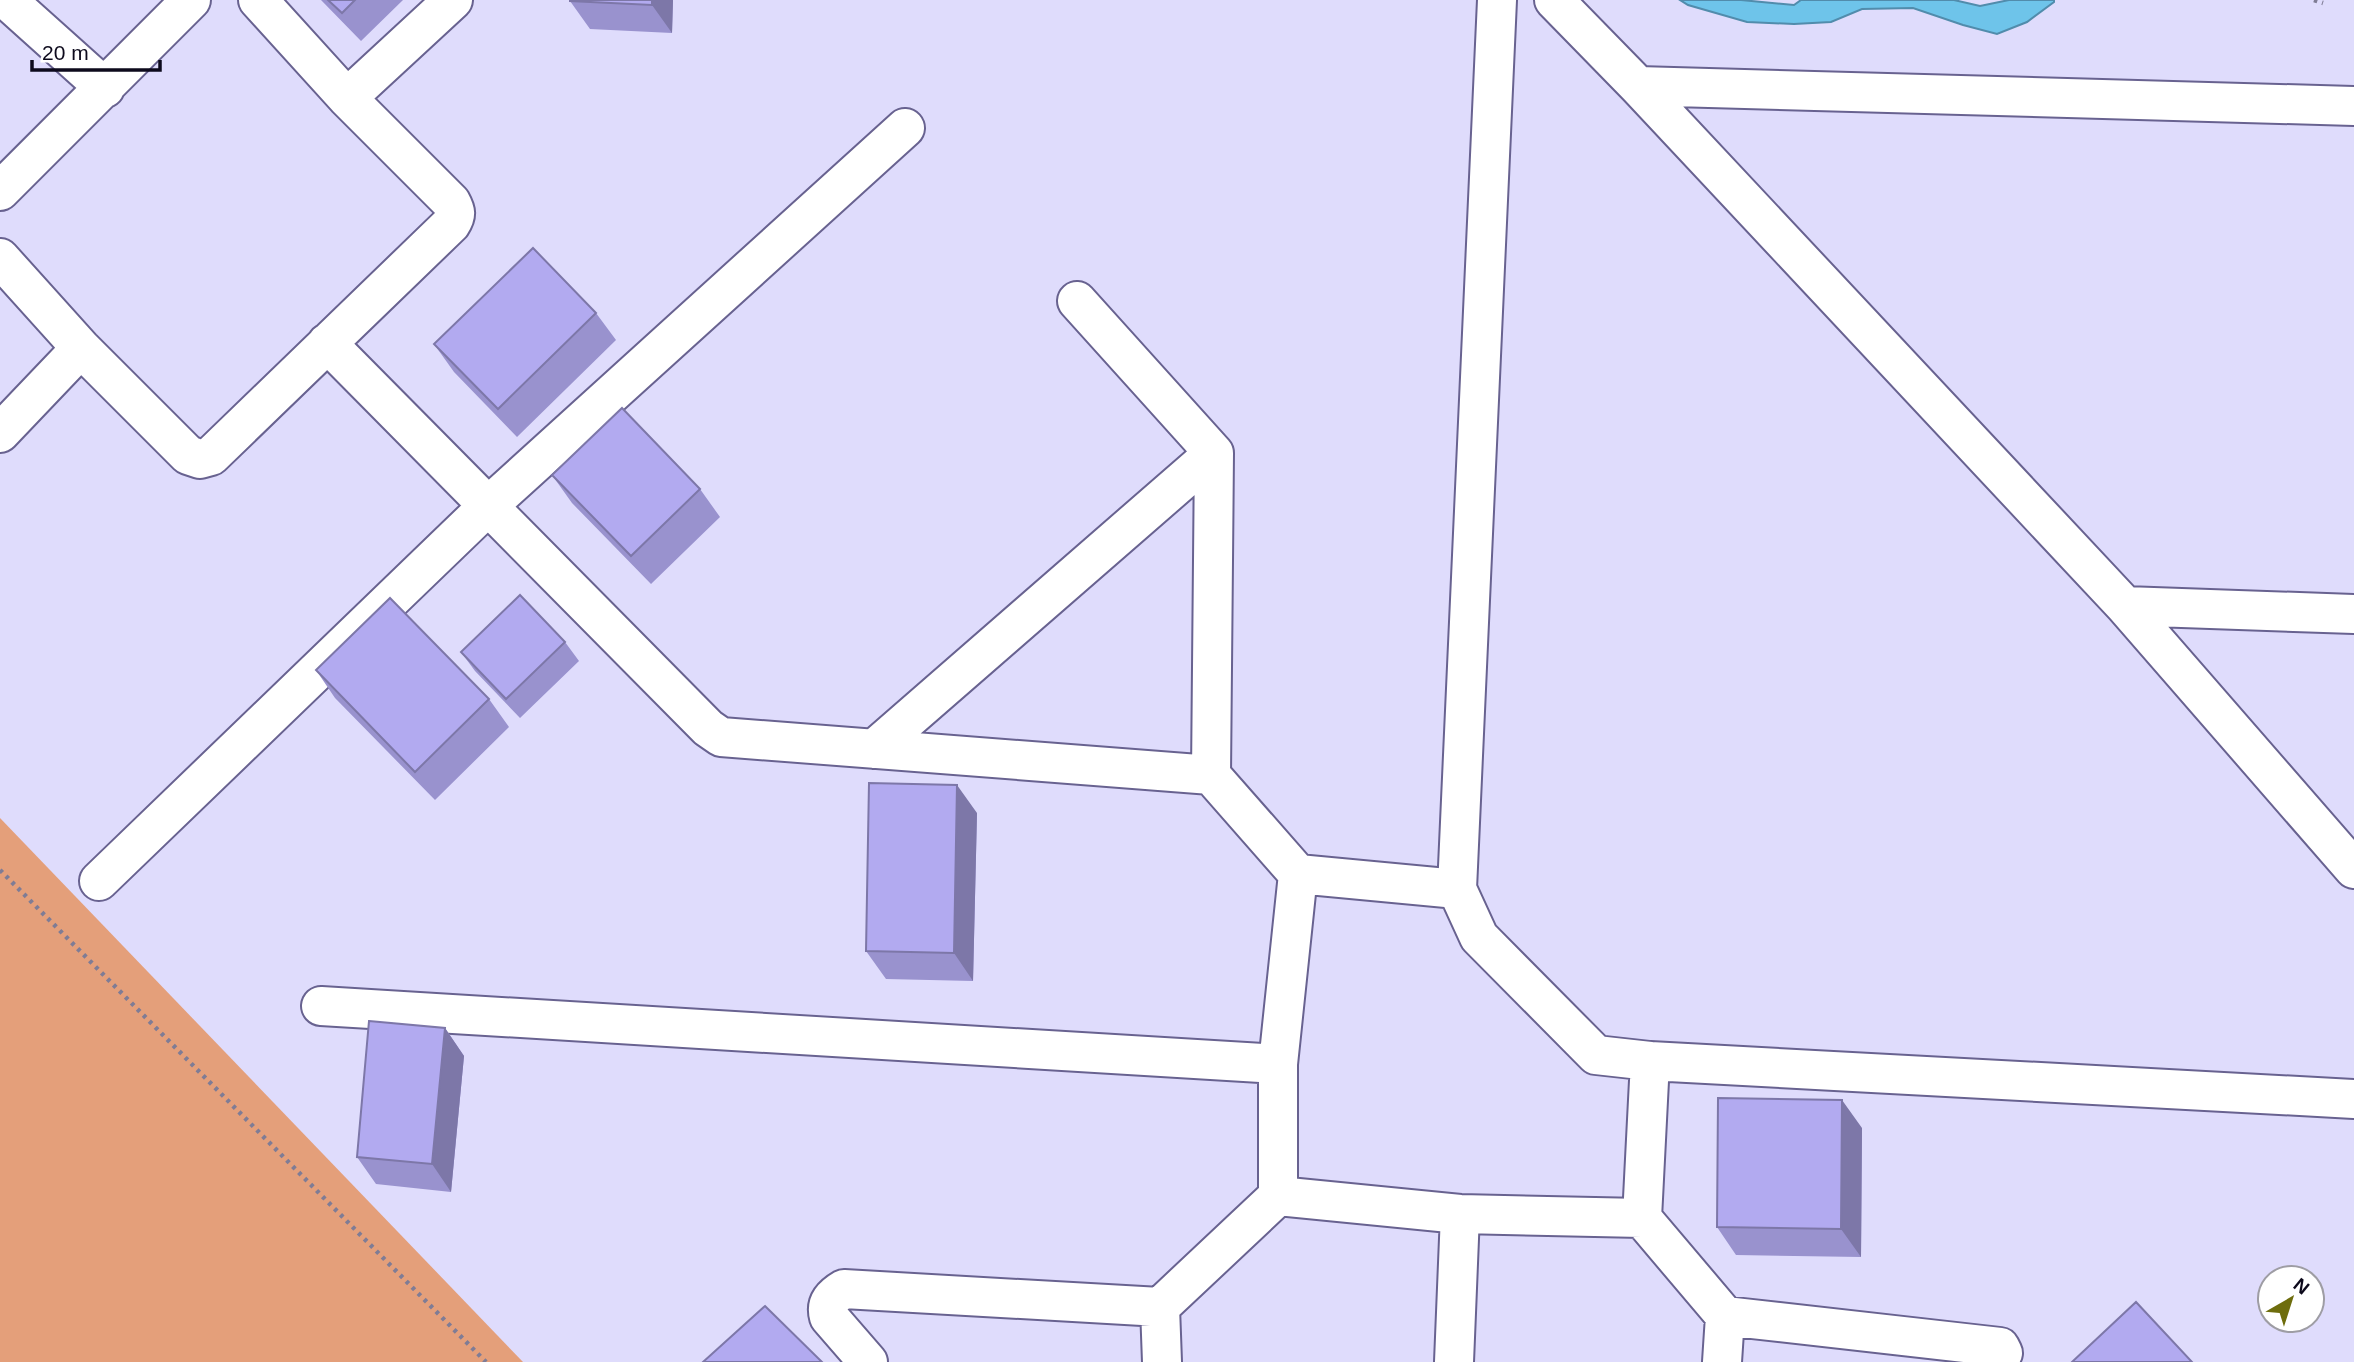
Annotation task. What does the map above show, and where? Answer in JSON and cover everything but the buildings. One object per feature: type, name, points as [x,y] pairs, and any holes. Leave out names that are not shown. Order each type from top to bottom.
[{"type":"street","points":[[7,0],[105,88]]},
{"type":"street","points":[[0,191],[191,0]]},
{"type":"street","points":[[0,258],[81,348],[188,455],[200,459],[211,456],[451,223],[456,210],[450,202],[347,98],[258,0]]},
{"type":"street","points":[[347,98],[453,0]]},
{"type":"street","points":[[1497,0],[1457,889],[1479,937],[1596,1055],[1650,1061],[2354,1098]]},
{"type":"street","points":[[1553,0],[1638,86],[2125,606],[2354,869]]},
{"type":"street","points":[[1638,86],[2354,106]]},
{"type":"street","points":[[99,881],[488,506],[905,128]]},
{"type":"street","points":[[1077,301],[1214,453],[1212,775],[1298,874],[1457,889]]},
{"type":"street","points":[[327,343],[708,728],[722,737],[1212,775]]},
{"type":"street","points":[[0,433],[81,348]]},
{"type":"street","points":[[874,749],[1214,453]]},
{"type":"street","points":[[2125,606],[2354,614]]},
{"type":"street","points":[[868,1362],[829,1317],[829,1300],[844,1289],[1160,1307],[1278,1196],[1278,1064],[1298,874]]},
{"type":"street","points":[[321,1006],[1278,1064]]},
{"type":"street","points":[[1650,1061],[1642,1218],[1725,1316],[1723,1362]]},
{"type":"street","points":[[1278,1196],[1460,1214],[1642,1218]]},
{"type":"street","points":[[1454,1362],[1460,1214]]},
{"type":"street","points":[[1160,1307],[1162,1362]]},
{"type":"street","points":[[1725,1316],[2000,1347],[2003,1353],[1995,1362]]},
{"type":"path","points":[[2314,0],[2323,3]]},
{"type":"path","points":[[0,870],[486,1362]]},
{"type":"shaded area","points":[[0,818],[523,1362],[0,1362]]},
{"type":"water","points":[[1680,0],[1741,0],[1794,5],[1801,0],[1954,0],[1980,6],[2009,0],[2054,2],[2027,22],[1997,34],[1913,8],[1862,9],[1831,22],[1794,24],[1747,22],[1688,5]]}]
